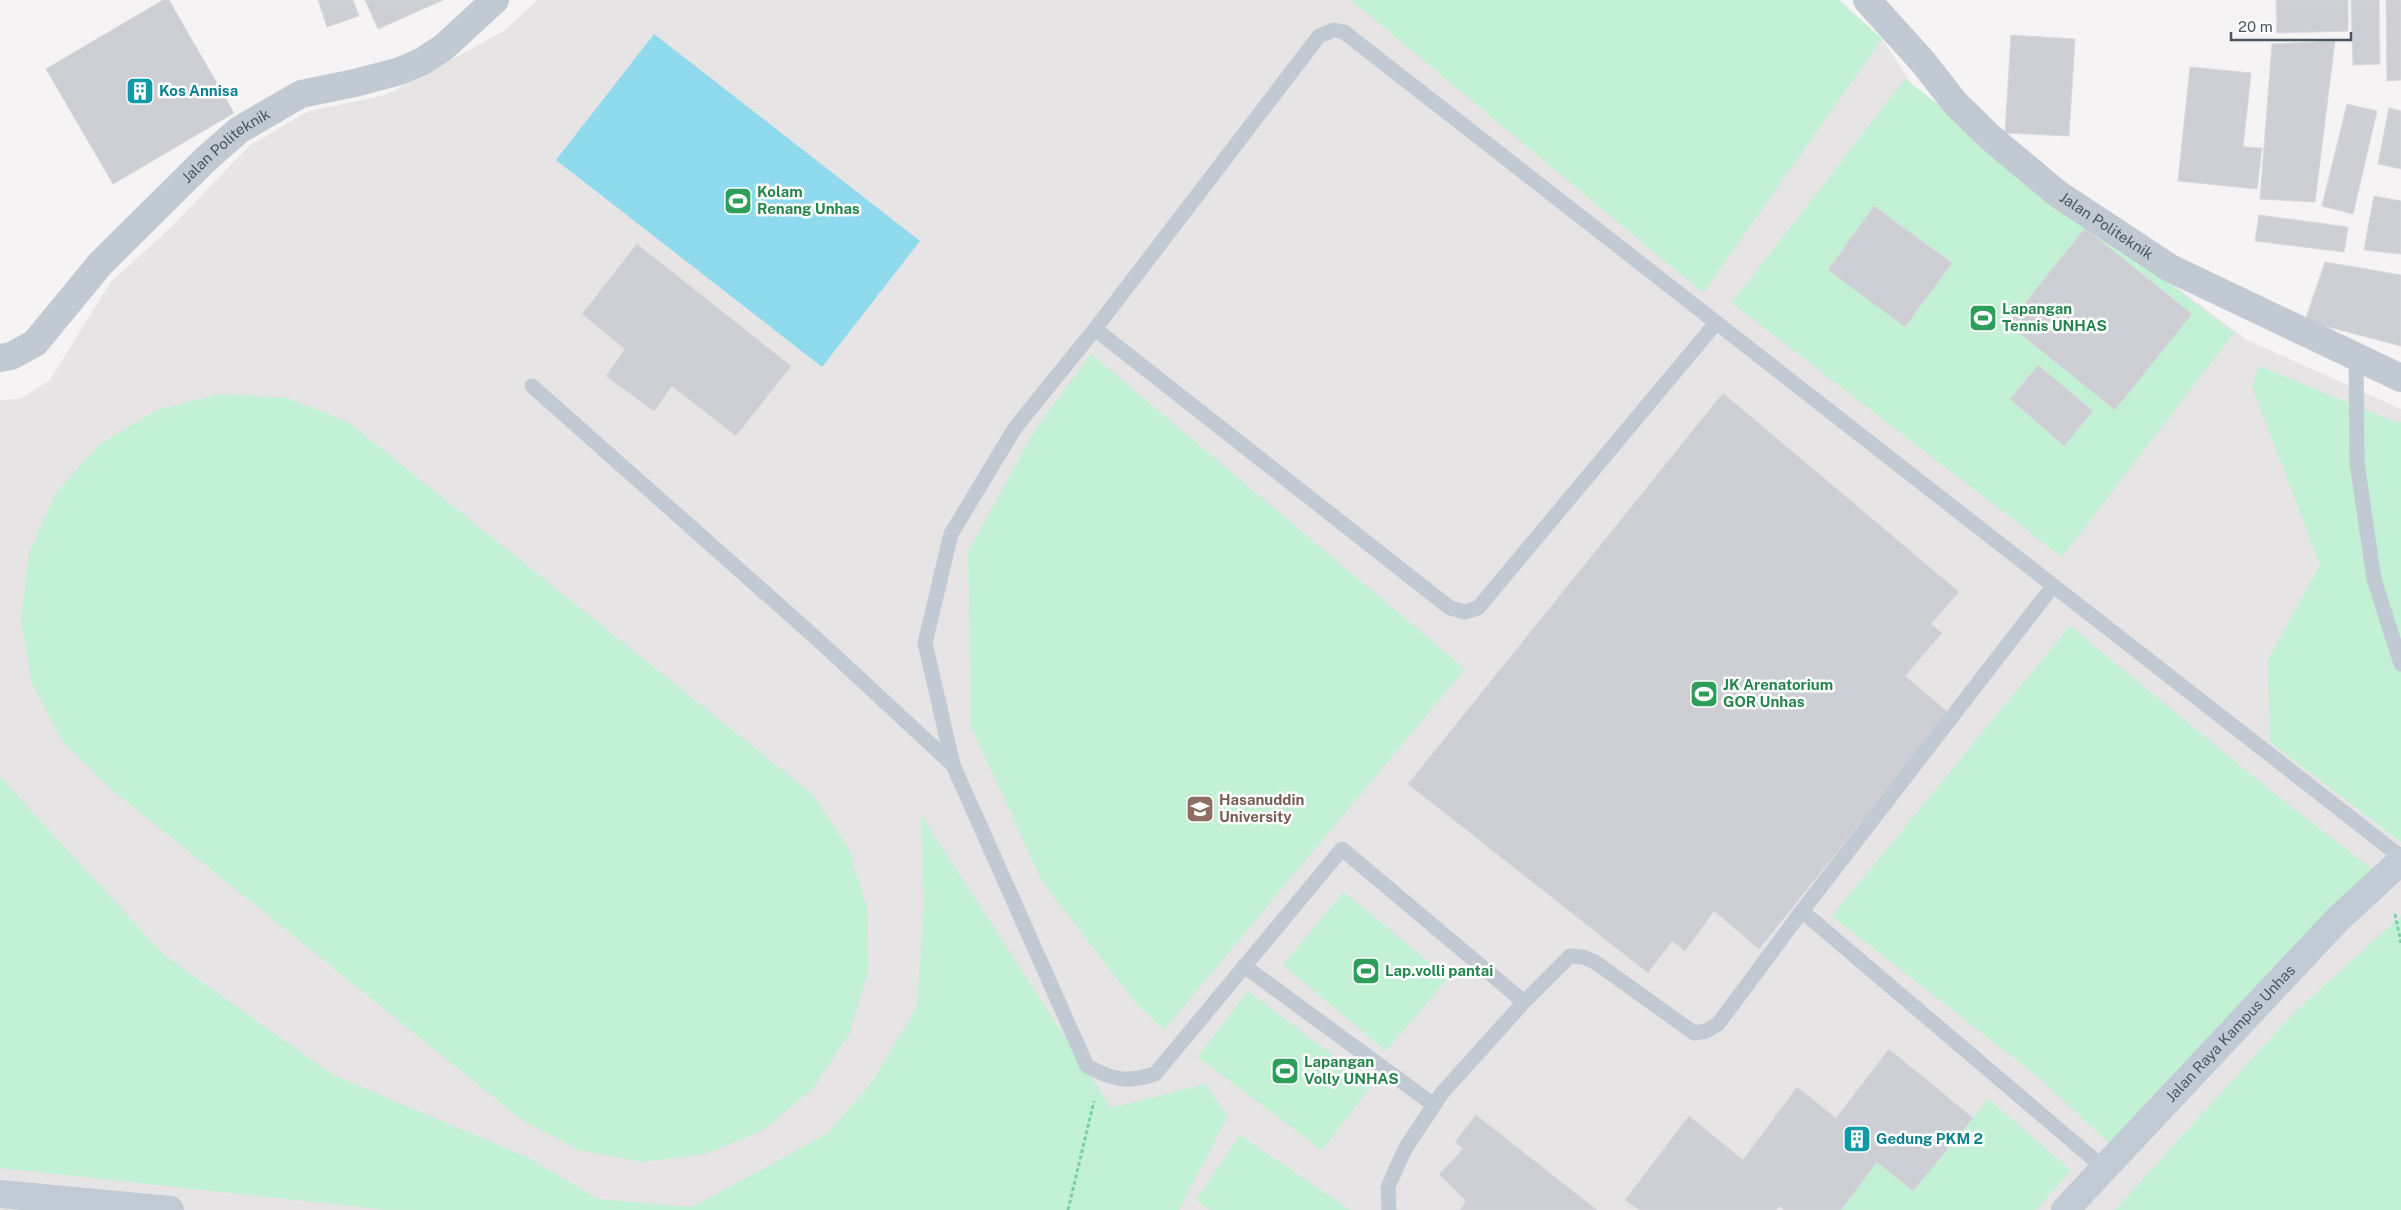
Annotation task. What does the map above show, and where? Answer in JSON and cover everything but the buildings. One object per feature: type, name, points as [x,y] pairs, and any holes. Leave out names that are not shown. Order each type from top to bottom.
[{"type":"street","name":"Jalan Politeknik","points":[[0,358],[11,356],[35,343],[102,263],[206,159],[239,130],[301,94],[400,71],[423,61],[444,47],[495,0]]},
{"type":"street","name":"Jalan Politeknik","points":[[1867,0],[1923,62],[1962,110],[1992,139],[2058,194],[2170,268],[2401,378]]},
{"type":"street","name":"Jalan Raya Kampus Unhas","points":[[2065,1210],[2338,919],[2401,861]]},
{"type":"street","points":[[0,1194],[170,1210]]},
{"type":"lane","points":[[1524,1002],[1342,849],[1155,1074],[1136,1080],[1102,1074],[1087,1066],[953,765],[925,643],[951,534],[1015,428],[1095,329],[1319,36],[1327,32],[1340,30],[2401,856]]},
{"type":"lane","points":[[1095,329],[1450,608],[1465,612],[1478,608],[1716,323]]},
{"type":"lane","points":[[2356,356],[2357,463],[2374,579],[2401,664]]},
{"type":"lane","points":[[532,386],[816,638],[953,765]]},
{"type":"lane","points":[[1389,1210],[1388,1187],[1405,1149],[1434,1105],[1524,1002],[1570,956],[1583,956],[1595,962],[1694,1033],[1706,1031],[1718,1024],[1802,911],[2053,586]]},
{"type":"lane","points":[[1802,911],[2104,1168]]},
{"type":"lane","points":[[1244,966],[1434,1105]]},
{"type":"path","points":[[1068,1210],[1079,1157],[1102,1074]]},
{"type":"shaded area","name":"Hasanuddin University","points":[[538,0],[1839,0],[1882,39],[1919,95],[2247,340],[2401,409],[2401,1210],[0,1210],[0,400],[20,399],[50,380],[110,283],[173,225],[250,145],[309,111],[386,95],[504,31]]},
{"type":"green space","points":[[1351,0],[1839,0],[1882,39],[1703,293]]},
{"type":"green space","name":"Lapangan Tennis UNHAS","points":[[1905,79],[2234,333],[2062,557],[1732,303]]},
{"type":"green space","points":[[1091,354],[1465,669],[1164,1030],[1134,1001],[1042,881],[971,726],[968,552],[1035,430]]},
{"type":"green space","points":[[2259,366],[2395,422],[2401,422],[2401,842],[2270,742],[2268,660],[2320,565],[2252,386]]},
{"type":"green space","points":[[221,394],[287,398],[348,422],[812,794],[848,847],[867,908],[868,972],[849,1034],[814,1087],[765,1129],[706,1154],[642,1162],[579,1150],[522,1120],[110,788],[63,742],[32,684],[21,619],[29,553],[56,493],[100,444],[157,410]]},
{"type":"green space","points":[[2070,626],[2266,787],[2373,870],[2287,953],[2109,1143],[2037,1076],[1832,916]]},
{"type":"green space","points":[[0,777],[164,955],[333,1075],[527,1157],[598,1199],[693,1207],[828,1133],[873,1081],[917,1007],[924,905],[921,815],[1111,1108],[1205,1084],[1228,1116],[1179,1210],[387,1210],[0,1168]]},
{"type":"green space","name":"Lap.volli pantai","points":[[1344,892],[1448,978],[1386,1051],[1283,965]]},
{"type":"green space","points":[[2401,916],[2401,1210],[2115,1210],[2294,1013]]},
{"type":"green space","name":"Lapangan Volly UNHAS","points":[[1248,991],[1372,1085],[1322,1150],[1198,1057]]},
{"type":"green space","points":[[1988,1099],[2071,1170],[2036,1210],[1841,1210],[1877,1162],[1913,1191]]},
{"type":"green space","points":[[1240,1135],[1350,1210],[1210,1210],[1196,1200]]},
{"type":"water","name":"Kolam Renang Unhas","points":[[654,34],[920,241],[822,367],[556,160]]},
{"type":"place","name":"Kos Annisa","points":[[140,91]]},
{"type":"place","name":"Kolam Renang Unhas","points":[[738,201]]},
{"type":"place","name":"Lapangan Tennis UNHAS","points":[[1983,318]]},
{"type":"place","name":"JK Arenatorium GOR Unhas","points":[[1704,694]]},
{"type":"place","name":"Hasanuddin University","points":[[1200,809]]},
{"type":"place","name":"Lap.volli pantai","points":[[1366,971]]},
{"type":"place","name":"Lapangan Volly UNHAS","points":[[1285,1071]]},
{"type":"place","name":"Gedung PKM 2","points":[[1857,1139]]}]
